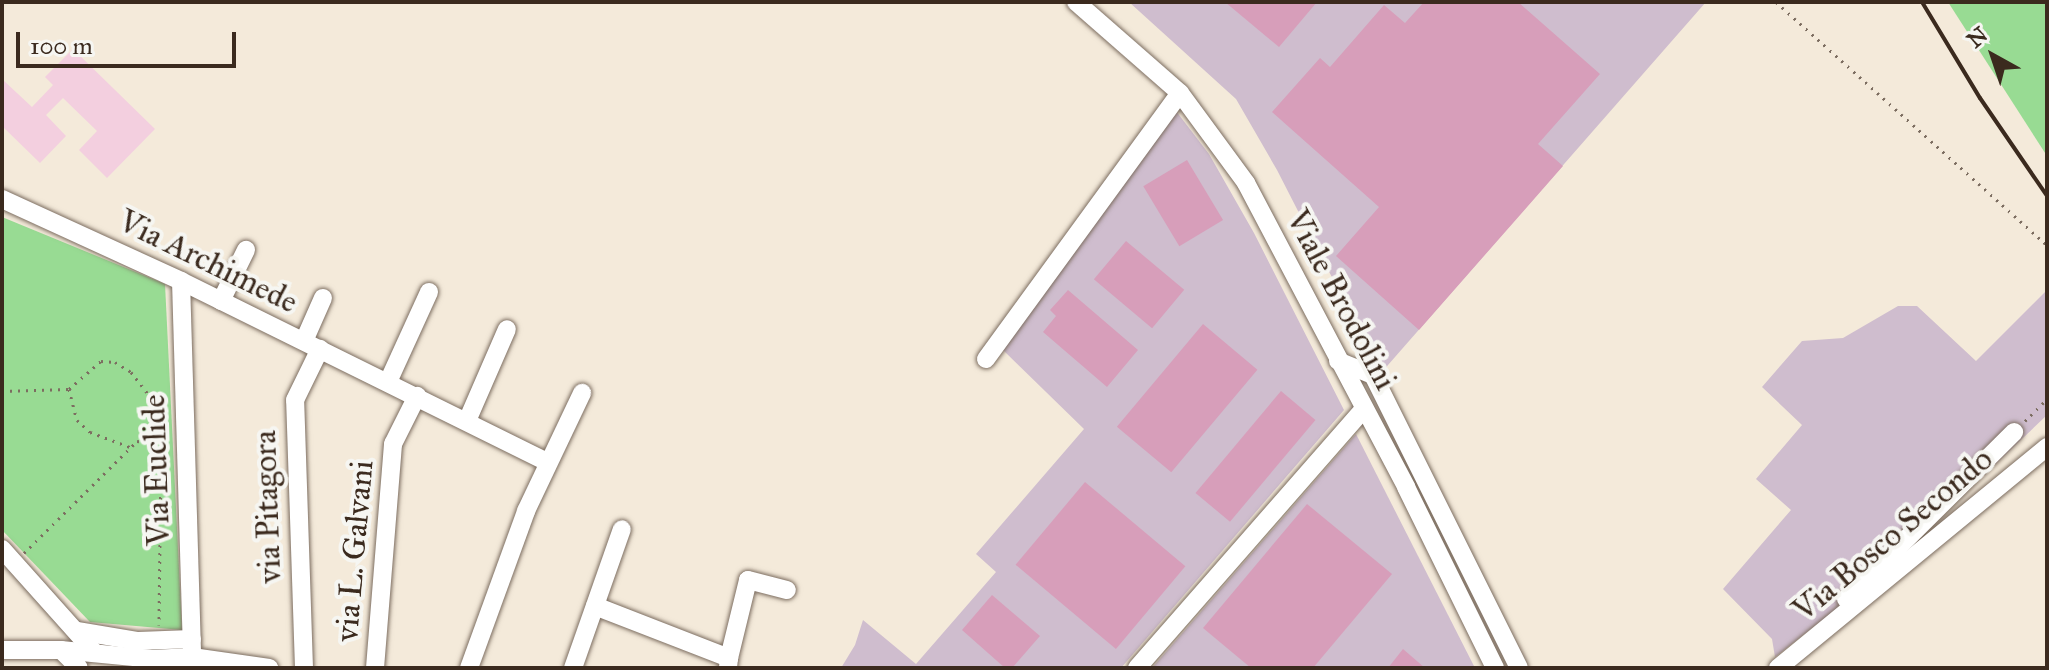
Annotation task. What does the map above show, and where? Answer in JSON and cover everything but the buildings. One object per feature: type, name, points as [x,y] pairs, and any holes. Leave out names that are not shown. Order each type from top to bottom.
[{"type":"street","name":"Viale Brodolini","points":[[1076,2],[1180,93],[1246,183],[1495,668]]},
{"type":"street","points":[[986,359],[1180,93]]},
{"type":"street","name":"Via Archimede","points":[[2,199],[181,281],[548,462]]},
{"type":"street","points":[[221,301],[246,250]]},
{"type":"street","name":"Via Euclide","points":[[181,281],[194,656]]},
{"type":"street","points":[[388,382],[429,292]]},
{"type":"street","name":"via Pitagora","points":[[304,668],[295,400],[323,298]]},
{"type":"street","points":[[467,421],[507,329]]},
{"type":"street","points":[[1338,361],[1373,375],[1519,668]]},
{"type":"street","points":[[469,668],[526,511],[582,393]]},
{"type":"street","name":"via L. Galvani","points":[[375,668],[393,444],[417,396]]},
{"type":"street","points":[[1137,668],[1364,409]]},
{"type":"street","points":[[1819,635],[1830,614],[2014,432]]},
{"type":"street","name":"Via Bosco Secondo","points":[[1778,668],[2047,447]]},
{"type":"street","points":[[573,668],[622,529]]},
{"type":"street","points":[[2,549],[94,652]]},
{"type":"street","points":[[595,606],[728,663],[748,580],[787,590]]},
{"type":"street","points":[[77,631],[138,641],[194,656],[269,668]]},
{"type":"street","points":[[2,650],[61,650],[152,659],[194,656]]},
{"type":"street","points":[[61,650],[79,668]]},
{"type":"path","points":[[1776,2],[2047,245]]},
{"type":"path","points":[[2,391],[69,389],[101,361],[115,362],[131,372],[154,401],[158,414],[154,443],[161,457],[159,628]]},
{"type":"path","points":[[69,389],[77,420],[90,432],[130,447]]},
{"type":"path","points":[[2014,432],[2047,399]]},
{"type":"path","points":[[24,553],[137,441],[154,443]]},
{"type":"shaded area","points":[[1129,2],[1706,2],[1381,373],[1277,170],[1236,99]]},
{"type":"shaded area","points":[[73,49],[155,129],[107,178],[79,150],[97,131],[63,98],[46,115],[66,136],[40,163],[2,126],[2,79],[32,107],[53,85],[45,77]]},
{"type":"shaded area","points":[[1176,111],[1209,154],[1254,233],[1344,410],[1121,668],[841,668],[855,645],[863,620],[916,664],[996,572],[976,554],[1084,429],[1003,350]]},
{"type":"shaded area","points":[[2047,290],[2047,415],[1877,577],[1775,657],[1772,639],[1723,589],[1791,510],[1756,479],[1802,425],[1762,387],[1802,341],[1843,338],[1898,306],[1917,306],[1976,361]]},
{"type":"shaded area","points":[[1356,434],[1475,668],[1152,668]]},
{"type":"green space","points":[[1948,2],[2047,2],[2047,156]]},
{"type":"green space","points":[[2,217],[165,284],[182,630],[90,622],[2,530]]},
{"type":"railway","points":[[1922,2],[1980,98],[2047,196]]}]
